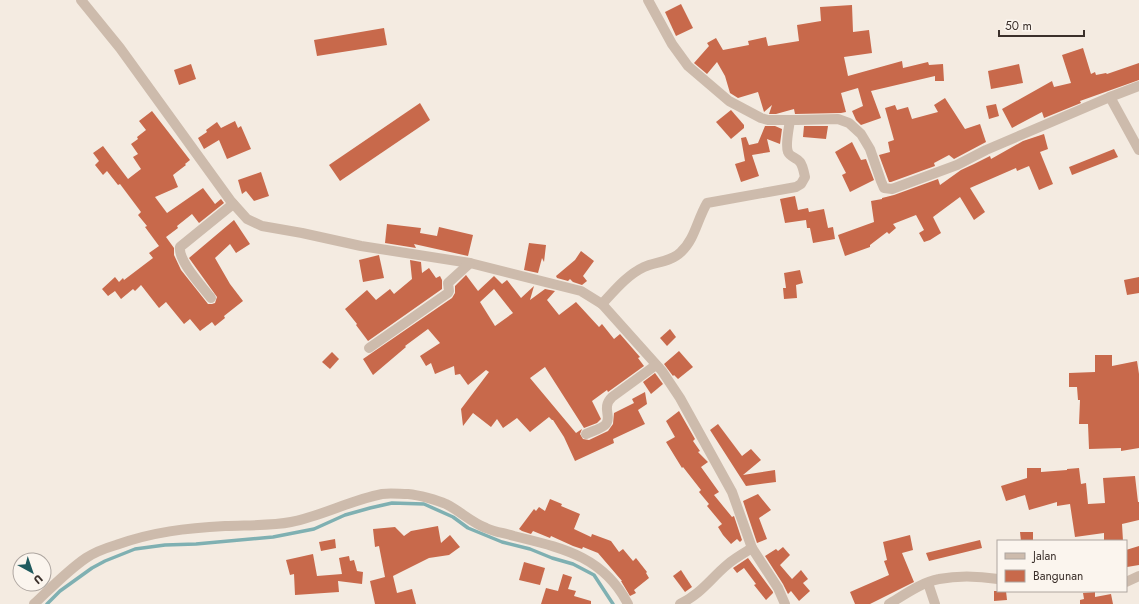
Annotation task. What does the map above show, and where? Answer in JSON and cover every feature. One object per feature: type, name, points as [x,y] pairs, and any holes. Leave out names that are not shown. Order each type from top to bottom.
[{"type":"street","points":[[81,0],[120,48],[183,136],[247,219],[262,226],[361,246],[470,263],[581,291],[602,304],[662,371],[680,398],[732,492],[752,548],[778,588],[785,604]]},
{"type":"street","points":[[648,0],[672,44],[688,66],[729,101],[761,118],[768,120],[838,119],[849,124],[861,134],[870,149],[884,188],[889,190],[957,165],[986,150],[1139,86]]},
{"type":"street","points":[[1110,97],[1139,150]]},
{"type":"street","points":[[602,304],[620,284],[634,272],[646,266],[670,259],[680,254],[689,244],[707,203],[796,187],[804,180],[805,177],[801,164],[788,153],[787,148],[790,120]]},
{"type":"street","points":[[211,298],[186,264],[179,251],[180,246],[234,204]]},
{"type":"street","points":[[369,348],[448,293],[448,283],[470,263]]},
{"type":"street","points":[[586,434],[607,423],[608,418],[606,405],[612,396],[656,365]]},
{"type":"street","points":[[34,604],[67,573],[87,558],[105,548],[137,537],[182,529],[288,523],[307,519],[355,501],[384,494],[410,494],[447,504],[475,524],[493,531],[567,550],[583,557],[610,578],[619,588],[628,604]]},
{"type":"street","points":[[680,604],[701,592],[730,563],[752,548]]},
{"type":"street","points":[[889,604],[938,579],[979,576],[997,579]]},
{"type":"street","points":[[1127,582],[1139,576]]},
{"type":"street","points":[[928,583],[935,604]]},
{"type":"building","points":[[681,4],[693,28],[676,36],[665,12]]},
{"type":"building","points":[[852,5],[853,32],[869,30],[872,53],[844,57],[848,76],[902,61],[903,68],[928,62],[929,65],[943,64],[944,81],[935,81],[935,76],[871,91],[881,118],[861,125],[856,120],[852,111],[863,106],[858,88],[841,93],[846,112],[795,114],[794,109],[776,114],[769,114],[772,105],[764,112],[758,92],[738,98],[730,93],[725,76],[717,62],[707,74],[694,63],[709,46],[707,43],[716,38],[723,50],[749,45],[748,41],[766,37],[768,46],[799,41],[797,25],[821,21],[820,7]]},
{"type":"building","points":[[384,28],[387,45],[317,56],[314,40]]},
{"type":"building","points":[[1083,48],[1091,74],[1095,72],[1096,75],[1107,74],[1139,63],[1139,80],[1080,101],[1081,103],[1044,118],[1042,112],[1012,128],[1002,109],[1052,81],[1054,87],[1071,83],[1062,55]]},
{"type":"building","points":[[191,64],[196,79],[179,85],[174,70]]},
{"type":"building","points":[[1019,64],[1023,83],[991,89],[988,71]]},
{"type":"building","points":[[945,98],[965,129],[980,124],[986,142],[954,159],[949,155],[934,163],[935,166],[889,182],[879,155],[890,152],[888,142],[894,140],[885,108],[895,105],[897,110],[908,107],[912,119],[938,112],[934,105]]},
{"type":"building","points":[[420,103],[430,120],[340,181],[329,165]]},
{"type":"building","points":[[996,104],[999,116],[989,119],[986,106]]},
{"type":"building","points":[[731,110],[744,125],[744,128],[731,139],[716,122]]},
{"type":"building","points":[[152,111],[190,160],[173,175],[178,187],[155,197],[167,213],[203,188],[215,204],[221,199],[224,203],[199,223],[192,214],[177,226],[178,228],[166,237],[174,248],[174,255],[181,270],[208,304],[215,303],[217,297],[189,258],[234,220],[250,244],[236,253],[230,244],[215,258],[230,284],[243,301],[224,316],[225,318],[215,326],[212,322],[200,331],[190,319],[184,324],[166,302],[159,308],[141,285],[135,291],[133,289],[121,299],[115,291],[108,296],[102,289],[115,277],[119,282],[123,278],[124,280],[153,258],[149,253],[159,246],[145,227],[147,226],[138,215],[141,212],[120,184],[118,185],[107,171],[103,175],[95,165],[99,161],[93,153],[103,146],[128,179],[141,169],[133,157],[138,154],[131,144],[146,130],[139,121]]},
{"type":"building","points":[[235,121],[238,128],[241,126],[251,149],[227,159],[219,140],[204,149],[198,138],[207,132],[206,130],[217,122],[221,128]]},
{"type":"building","points":[[765,126],[775,126],[782,129],[780,144],[767,139],[770,152],[752,155],[759,176],[741,182],[735,164],[745,161],[741,138],[746,137],[749,145],[758,143]]},
{"type":"building","points":[[804,126],[828,126],[826,139],[803,137]]},
{"type":"building","points":[[1044,134],[1048,149],[1040,152],[1053,184],[1039,190],[1029,166],[1017,171],[1016,168],[970,188],[985,212],[974,220],[960,197],[933,217],[941,233],[930,240],[924,242],[919,233],[924,230],[916,215],[893,224],[896,228],[889,234],[887,232],[870,245],[870,247],[845,256],[838,235],[874,222],[871,201],[882,199],[938,179],[940,185],[961,170],[990,156],[991,159],[1023,141]]},
{"type":"building","points":[[852,142],[861,160],[866,159],[874,180],[850,192],[842,175],[846,173],[835,152]]},
{"type":"building","points":[[1114,149],[1118,157],[1072,175],[1069,167]]},
{"type":"building","points":[[261,172],[269,196],[254,201],[246,191],[242,194],[238,180]]},
{"type":"building","points":[[795,196],[798,210],[808,208],[809,212],[824,209],[828,228],[833,227],[835,239],[813,243],[810,228],[807,228],[806,220],[785,223],[780,199]]},
{"type":"building","points":[[387,224],[421,228],[420,233],[437,236],[439,227],[473,235],[468,256],[414,244],[416,248],[385,243]]},
{"type":"building","points":[[529,243],[546,245],[544,262],[542,258],[538,273],[524,270]]},
{"type":"building","points":[[581,251],[594,261],[583,276],[587,281],[582,285],[573,282],[570,279],[568,281],[557,278],[556,276],[575,260]]},
{"type":"building","points":[[379,255],[384,278],[363,282],[359,260]]},
{"type":"building","points":[[410,260],[421,262],[422,273],[429,268],[436,278],[440,276],[442,280],[442,289],[368,341],[345,309],[367,290],[376,300],[390,289],[394,294],[412,279]]},
{"type":"building","points":[[800,270],[803,283],[796,285],[797,298],[784,299],[783,288],[786,288],[784,273]]},
{"type":"building","points":[[466,275],[478,291],[494,276],[502,284],[507,280],[521,298],[534,286],[530,300],[545,289],[555,291],[547,300],[559,315],[576,302],[599,327],[602,324],[614,339],[620,334],[640,357],[638,358],[644,366],[608,392],[607,390],[592,401],[601,419],[597,423],[584,428],[545,367],[530,378],[576,433],[582,429],[580,434],[583,439],[589,440],[608,431],[613,424],[614,413],[634,403],[632,399],[645,392],[647,404],[638,410],[645,424],[613,439],[614,443],[575,461],[564,437],[553,420],[549,417],[530,432],[517,418],[503,428],[497,419],[491,427],[473,413],[463,426],[461,409],[489,372],[486,370],[468,385],[460,374],[455,375],[454,366],[435,374],[431,363],[426,366],[420,356],[440,343],[428,329],[405,346],[406,347],[373,375],[363,359],[452,298],[455,293],[455,286]],"holes":[[[494,289],[513,313],[495,326],[480,302]]]},
{"type":"building","points":[[1139,277],[1139,293],[1127,295],[1124,280]]},
{"type":"building","points":[[670,329],[676,337],[667,346],[660,338]]},
{"type":"building","points":[[679,351],[693,367],[678,379],[674,375],[673,376],[664,364]]},
{"type":"building","points":[[332,352],[339,359],[330,369],[322,362]]},
{"type":"building","points":[[1095,355],[1112,355],[1112,366],[1137,361],[1139,374],[1139,448],[1121,451],[1121,448],[1089,449],[1088,424],[1079,424],[1080,400],[1078,400],[1077,387],[1069,387],[1069,373],[1095,372]]},
{"type":"building","points":[[655,373],[663,384],[651,394],[643,382]]},
{"type":"building","points":[[679,411],[695,439],[693,441],[700,451],[698,452],[708,462],[701,467],[719,492],[714,495],[732,517],[734,516],[742,540],[740,542],[737,539],[731,544],[723,535],[718,527],[722,524],[707,506],[709,504],[699,492],[701,490],[683,467],[682,468],[666,442],[675,437],[666,421]]},
{"type":"building","points":[[718,424],[742,456],[751,449],[761,460],[743,475],[775,470],[776,482],[746,486],[710,430]]},
{"type":"building","points":[[1027,468],[1041,468],[1041,472],[1079,468],[1081,484],[1086,483],[1088,504],[1105,503],[1103,478],[1135,476],[1139,502],[1139,520],[1122,524],[1123,540],[1104,540],[1104,533],[1075,537],[1070,504],[1057,506],[1057,502],[1029,510],[1025,495],[1006,501],[1001,486],[1027,478]]},
{"type":"building","points":[[758,494],[771,510],[759,518],[767,539],[757,543],[743,501]]},
{"type":"building","points":[[550,499],[562,504],[561,506],[580,514],[574,529],[591,537],[592,534],[611,541],[619,552],[623,549],[633,561],[636,558],[647,572],[646,573],[649,578],[634,590],[636,593],[630,596],[622,581],[598,553],[583,547],[582,549],[573,546],[551,536],[550,538],[533,531],[531,534],[519,529],[534,509],[536,511],[539,507],[545,511]]},
{"type":"building","points":[[438,526],[441,543],[450,535],[460,547],[449,555],[429,558],[393,576],[397,593],[412,589],[416,604],[375,604],[370,581],[385,577],[379,546],[375,547],[373,529],[395,527],[404,536],[411,531]]},
{"type":"building","points":[[1020,532],[1033,532],[1033,540],[1021,540]]},
{"type":"building","points":[[910,535],[913,550],[902,553],[914,582],[870,604],[855,604],[850,592],[889,575],[884,561],[887,560],[883,542]]},
{"type":"building","points":[[335,539],[336,548],[321,551],[319,542]]},
{"type":"building","points":[[980,540],[982,548],[929,561],[926,553]]},
{"type":"building","points":[[1139,546],[1139,565],[1127,567],[1127,550]]},
{"type":"building","points":[[783,547],[790,555],[780,565],[792,579],[801,570],[808,579],[803,583],[810,591],[799,601],[791,591],[788,594],[765,556],[776,549],[778,551]]},
{"type":"building","points":[[313,554],[317,576],[342,574],[339,558],[349,556],[350,561],[354,560],[357,571],[363,572],[362,584],[338,581],[339,592],[295,595],[294,574],[290,575],[286,560]]},
{"type":"building","points":[[748,558],[773,592],[766,600],[754,585],[756,584],[744,568],[737,573],[733,568]]},
{"type":"building","points":[[524,562],[545,568],[540,585],[519,580]]},
{"type":"building","points":[[681,570],[692,587],[685,592],[673,576]]},
{"type":"building","points":[[563,574],[572,577],[568,589],[576,591],[574,596],[591,601],[591,604],[541,604],[546,588],[558,591]]},
{"type":"building","points":[[994,591],[1006,592],[1007,600],[994,601]]},
{"type":"building","points":[[1095,592],[1095,597],[1111,594],[1113,604],[1080,604],[1080,600],[1084,599],[1083,593]]},
{"type":"waterway","points":[[47,604],[60,591],[92,568],[135,549],[165,545],[196,544],[273,537],[314,529],[345,515],[392,503],[424,504],[453,517],[468,528],[502,542],[530,549],[552,558],[573,564],[594,575],[613,604]]}]
